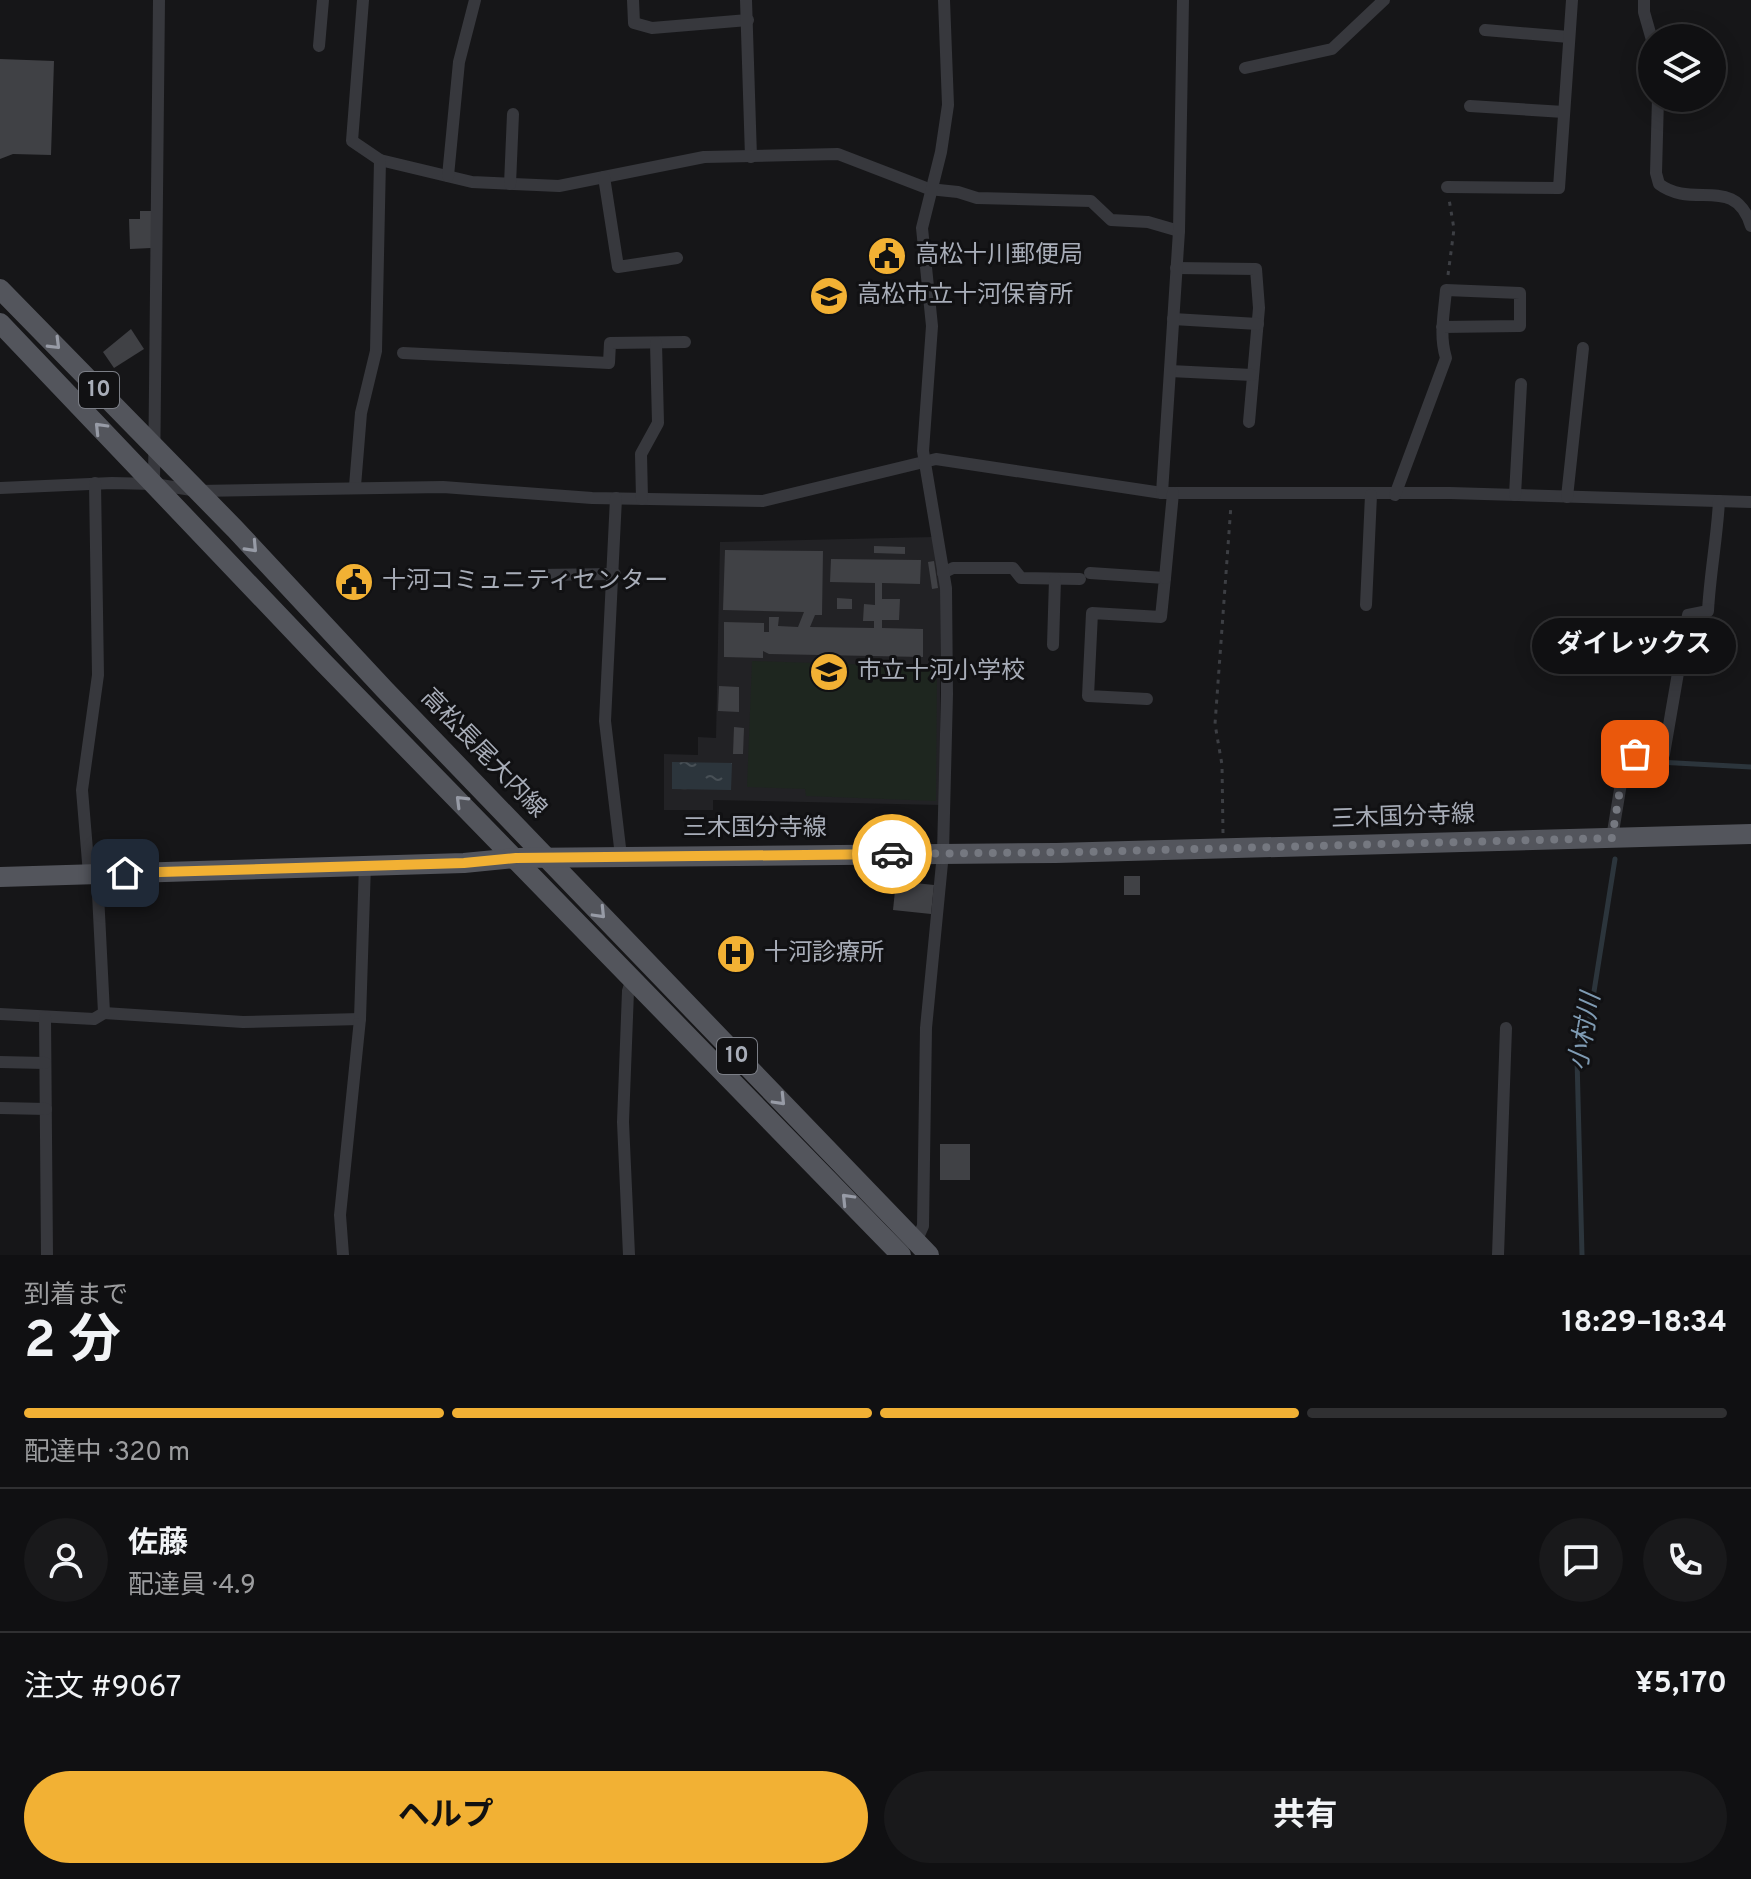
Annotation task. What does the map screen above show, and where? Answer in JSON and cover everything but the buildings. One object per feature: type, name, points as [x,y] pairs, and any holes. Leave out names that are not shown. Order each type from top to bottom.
[{"type":"main road","name":"高松長尾大内線","points":[[0,289],[198,491],[914,1252]]},
{"type":"main road","name":"高松長尾大内線","points":[[0,323],[632,979],[914,1252]]},
{"type":"main road","name":"三木国分寺線","points":[[0,877],[464,863],[545,857],[1224,849],[1751,834]]},
{"type":"street","points":[[154,484],[159,0]]},
{"type":"street","points":[[319,46],[323,0]]},
{"type":"street","points":[[363,0],[352,141],[380,160],[448,176],[510,184],[559,186],[704,157],[838,154],[929,189],[977,198],[1091,201],[1111,220],[1148,222],[1179,231]]},
{"type":"street","points":[[448,176],[459,62],[475,0]]},
{"type":"street","points":[[633,0],[634,23],[652,28],[748,20]]},
{"type":"street","points":[[746,0],[751,157]]},
{"type":"street","points":[[914,1252],[923,1226],[926,1028],[943,853],[947,694],[943,573],[924,462],[932,326],[922,228],[929,189],[941,152],[948,105],[944,0]]},
{"type":"street","points":[[1147,699],[1088,696],[1092,613],[1161,617],[1185,73],[1183,0]]},
{"type":"street","points":[[1245,68],[1332,49],[1384,0]]},
{"type":"street","points":[[1447,187],[1559,188],[1572,0]]},
{"type":"street","points":[[1644,0],[1647,24]]},
{"type":"street","points":[[1485,30],[1569,37]]},
{"type":"street","points":[[1470,106],[1564,112]]},
{"type":"street","points":[[1658,112],[1656,173],[1659,184],[1681,194],[1730,196],[1741,203],[1751,226]]},
{"type":"street","points":[[510,184],[513,114]]},
{"type":"street","points":[[355,486],[361,413],[376,351],[380,160]]},
{"type":"street","points":[[604,177],[618,267],[677,258]]},
{"type":"street","points":[[1176,268],[1256,269],[1258,324],[1249,422]]},
{"type":"street","points":[[1395,495],[1446,358],[1441,341],[1442,327],[1446,290],[1520,293],[1520,326],[1442,327]]},
{"type":"street","points":[[1173,319],[1258,324]]},
{"type":"street","points":[[403,353],[609,363],[610,343],[685,342]]},
{"type":"street","points":[[642,499],[641,454],[658,423],[656,343]]},
{"type":"street","points":[[1567,497],[1583,348]]},
{"type":"street","points":[[1170,371],[1252,375]]},
{"type":"street","points":[[1515,495],[1521,384]]},
{"type":"street","points":[[0,488],[95,483],[154,484],[198,491],[355,486],[443,487],[616,498],[763,501],[936,459],[1168,493],[1515,495],[1751,502]]},
{"type":"street","points":[[95,483],[98,675],[82,790],[93,874],[104,1013]]},
{"type":"street","points":[[1366,605],[1371,495]]},
{"type":"street","points":[[616,498],[615,574],[605,721],[621,856]]},
{"type":"street","points":[[1612,838],[1625,759],[1635,754],[1664,754],[1688,615],[1708,611],[1710,556],[1717,541],[1719,501]]},
{"type":"street","points":[[943,573],[953,568],[1013,568],[1021,578],[1165,578]]},
{"type":"street","points":[[539,575],[615,574]]},
{"type":"street","points":[[1053,645],[1055,579]]},
{"type":"street","points":[[343,1255],[340,1215],[360,1019],[365,864]]},
{"type":"street","points":[[629,1255],[623,1122],[628,991],[632,979]]},
{"type":"street","points":[[0,1014],[94,1019],[104,1013],[243,1022],[360,1019]]},
{"type":"street","points":[[45,1017],[47,1255]]},
{"type":"street","points":[[1498,1255],[1506,1028]]},
{"type":"street","points":[[0,1062],[45,1063]]},
{"type":"street","points":[[0,1108],[46,1109]]},
{"type":"path","points":[[1446,290],[1454,229],[1447,187]]},
{"type":"path","points":[[1224,849],[1222,765],[1215,724],[1232,494]]},
{"type":"shaded area","name":"市立十河小学校","points":[[933,537],[940,585],[940,805],[713,800],[713,810],[664,810],[664,754],[698,755],[698,737],[716,738],[720,542]]},
{"type":"shaded area","points":[[752,661],[937,667],[936,801],[806,796],[805,789],[747,787]]},
{"type":"water","points":[[672,762],[732,763],[731,790],[672,789]]},
{"type":"waterway","name":"小村川","points":[[1629,769],[1630,765],[1639,761],[1751,767]]},
{"type":"waterway","name":"小村川","points":[[1582,1255],[1577,1058],[1581,1036],[1589,1023],[1615,859]]},
{"type":"way so far","points":[[892,854],[1612,838],[1625,759],[1635,754]]},
{"type":"place","name":"高松十川郵便局","points":[[887,256]]},
{"type":"place","name":"高松市立十河保育所","points":[[829,296]]},
{"type":"place","name":"十河コミュニティセンター","points":[[354,582]]},
{"type":"place","name":"市立十河小学校","points":[[829,672]]},
{"type":"place","name":"ダイレックス","points":[[1635,754]]},
{"type":"place","name":"十河診療所","points":[[736,954]]},
{"type":"route","points":[[125,873],[464,863],[516,858],[892,854]]}]
